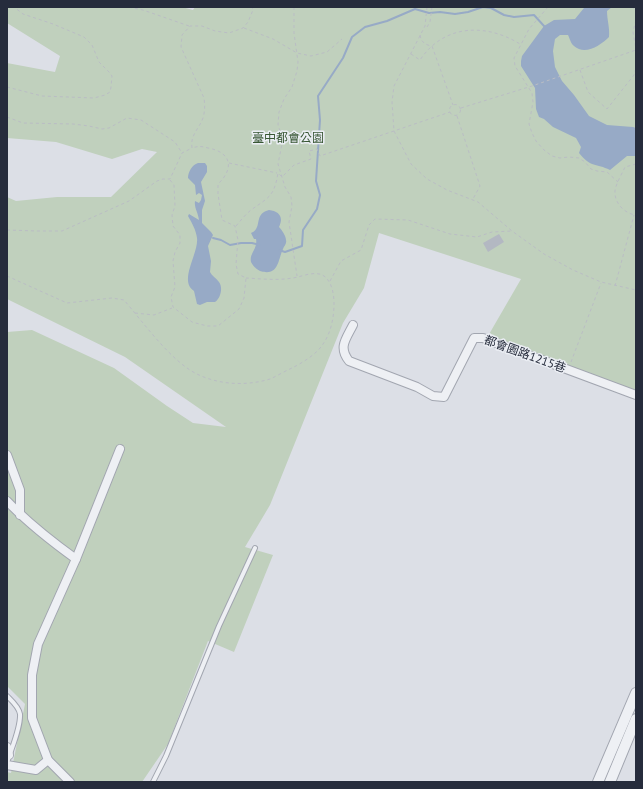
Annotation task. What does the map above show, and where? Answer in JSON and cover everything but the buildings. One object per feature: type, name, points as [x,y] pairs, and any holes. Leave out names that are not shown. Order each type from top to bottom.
[{"type":"street","name":"都會園路1215巷","points":[[353,325],[343,344],[345,356],[349,361],[418,386],[433,396],[444,397],[474,338],[483,338],[636,395]]},
{"type":"street","points":[[70,782],[48,760],[32,718],[32,675],[38,644],[76,559],[120,448]]},
{"type":"street","points":[[7,455],[20,490],[20,515]]},
{"type":"street","points":[[7,501],[20,515],[76,559]]},
{"type":"street","points":[[598,782],[636,693]]},
{"type":"street","points":[[610,782],[636,719]]},
{"type":"street","points":[[7,757],[36,770],[48,760]]},
{"type":"lane","points":[[153,782],[166,756],[219,626],[255,548]]},
{"type":"lane","points":[[7,696],[15,704],[20,713],[18,727],[7,757]]},
{"type":"path","points":[[7,87],[42,96],[94,98],[110,92],[112,76],[99,62],[92,45],[84,37],[53,24],[23,14],[14,7]]},
{"type":"path","points":[[129,7],[143,10],[190,26],[202,26],[229,34],[243,28],[248,22],[253,10],[252,7]]},
{"type":"path","points":[[294,7],[294,33],[297,53],[297,71],[292,87],[284,99],[279,112],[278,125],[282,139],[278,164],[285,187],[291,197],[292,206],[289,222],[297,277]]},
{"type":"path","points":[[548,7],[533,24],[514,55],[514,62],[532,93],[533,102],[530,118],[532,133],[536,142],[552,156],[560,158],[579,158],[591,169],[607,172],[618,182]]},
{"type":"path","points":[[632,7],[636,10]]},
{"type":"path","points":[[427,8],[424,26],[394,86],[392,102],[394,131],[411,164],[427,179],[447,190],[478,202],[512,231],[544,254],[573,270],[601,282],[636,290]]},
{"type":"path","points":[[427,27],[430,22],[432,8]]},
{"type":"path","points":[[453,105],[457,105],[460,108],[532,86],[636,50],[633,32],[636,20]]},
{"type":"path","points":[[190,26],[182,35],[181,47],[204,98],[205,107],[203,118],[191,141],[192,148]]},
{"type":"path","points":[[243,28],[273,39],[297,53],[311,56],[327,52],[342,39]]},
{"type":"path","points":[[410,54],[420,60],[426,51],[439,40],[466,30],[483,29],[505,36],[521,44]]},
{"type":"path","points":[[420,33],[421,40],[425,44],[432,46]]},
{"type":"path","points":[[432,46],[453,105]]},
{"type":"path","points":[[580,69],[588,92],[607,109],[634,75],[636,68]]},
{"type":"path","points":[[450,112],[453,105]]},
{"type":"path","points":[[457,116],[460,113],[460,108]]},
{"type":"path","points":[[282,177],[294,165],[311,159],[309,151],[317,149],[320,156],[332,153],[450,112]]},
{"type":"path","points":[[450,112],[452,115],[457,116]]},
{"type":"path","points":[[457,116],[480,186],[472,200]]},
{"type":"path","points":[[7,117],[23,122],[73,124],[102,129],[110,128],[127,118],[141,120],[175,142],[182,153]]},
{"type":"path","points":[[170,179],[182,153],[192,148],[198,146],[214,149],[225,155],[229,163],[229,170],[225,178],[218,184],[218,194],[222,220],[235,226]]},
{"type":"path","points":[[229,163],[278,174],[282,177]]},
{"type":"path","points":[[615,286],[635,215],[625,211],[620,206],[616,198],[615,191],[625,167],[636,164]]},
{"type":"path","points":[[235,226],[250,211],[271,195],[276,185],[278,174]]},
{"type":"path","points":[[7,230],[62,230],[129,201],[157,181],[170,179]]},
{"type":"path","points":[[170,179],[174,185],[175,206],[172,215],[173,226],[180,235],[180,243],[175,252],[173,261],[175,287],[171,297],[173,308],[192,322],[206,326],[218,326],[239,309],[244,298],[246,278]]},
{"type":"path","points":[[330,282],[341,261],[361,250],[369,226],[375,219],[408,220],[450,234],[477,237],[492,232],[512,231]]},
{"type":"path","points":[[7,276],[67,303],[112,298],[124,300],[178,361],[198,375],[222,382],[247,384],[270,379],[303,362],[323,345],[331,327],[334,312],[334,298],[330,282],[323,275],[308,273],[297,277],[274,280],[246,278],[238,274],[236,264],[238,240],[235,226]]},
{"type":"path","points":[[568,370],[601,282]]},
{"type":"path","points":[[135,313],[154,315],[173,308]]},
{"type":"green space","name":"臺中都會公園","points":[[7,7],[182,7],[193,10],[195,7],[636,7],[636,392],[488,336],[521,279],[379,233],[364,288],[343,323],[270,505],[245,547],[273,555],[234,652],[208,641],[168,744],[142,782],[7,782],[7,772],[11,773],[25,704],[7,686],[7,332],[32,330],[114,368],[193,423],[226,427],[125,357],[7,299],[7,197],[16,201],[57,197],[111,197],[157,152],[142,149],[112,159],[56,142],[7,138],[7,63],[55,72],[60,56],[7,23]]},
{"type":"water","points":[[612,7],[607,11],[609,37],[593,48],[583,50],[578,49],[571,43],[568,35],[560,35],[555,39],[553,51],[555,67],[562,81],[589,116],[607,125],[636,128],[636,156],[627,156],[610,170],[587,161],[579,153],[581,147],[576,138],[553,127],[544,119],[539,117],[536,109],[535,88],[521,66],[522,56],[544,26],[554,20],[575,19],[584,8]]},
{"type":"water","points":[[198,163],[205,163],[207,166],[207,172],[201,182],[205,201],[202,210],[202,223],[213,235],[208,246],[211,261],[210,272],[219,282],[221,289],[219,298],[215,302],[207,302],[200,305],[197,304],[194,291],[188,281],[188,274],[197,244],[197,238],[195,229],[188,216],[189,214],[199,220],[195,201],[199,203],[202,195],[199,193],[196,195],[195,185],[188,178],[188,176],[192,167]]},
{"type":"water","points":[[269,210],[278,213],[281,217],[279,227],[285,235],[286,244],[277,266],[271,272],[266,272],[257,269],[251,262],[251,256],[255,248],[256,239],[254,239],[251,233],[255,231],[260,216],[265,211]]},
{"type":"waterway","points":[[279,250],[285,252],[302,246],[303,230],[317,209],[320,195],[316,181],[320,120],[318,96],[343,58],[352,37],[365,27],[387,21],[415,9],[429,13],[440,12],[455,14],[468,12],[483,7],[491,8],[504,15],[514,17],[534,15],[544,26]]},
{"type":"waterway","points":[[213,238],[230,245],[241,243],[260,245]]}]
